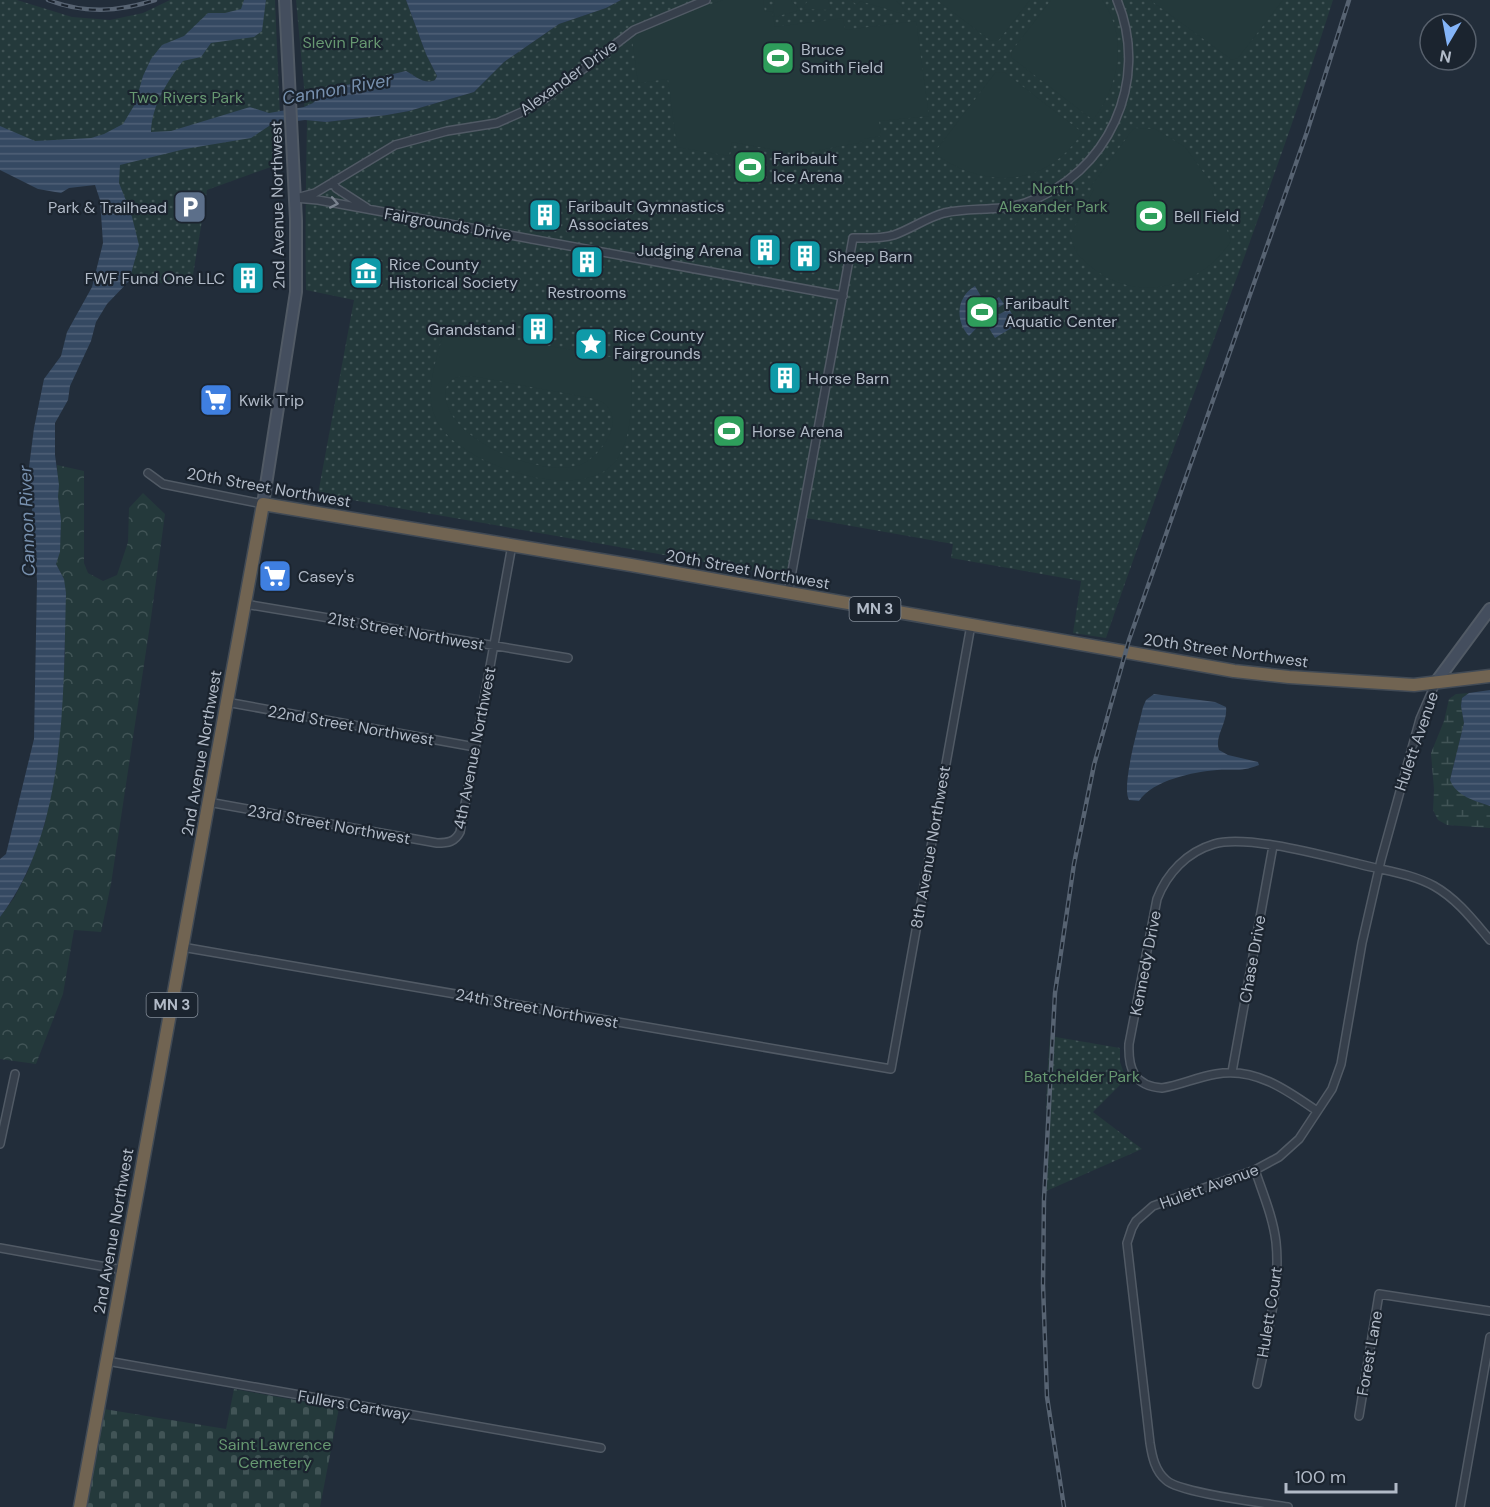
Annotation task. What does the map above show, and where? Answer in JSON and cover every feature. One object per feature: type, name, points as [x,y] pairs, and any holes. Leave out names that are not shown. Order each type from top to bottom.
[{"type":"highway","name":"20th Street Northwest","points":[[263,504],[1234,671],[1414,685],[1490,676]]},
{"type":"highway","name":"2nd Avenue Northwest","points":[[80,1507],[263,504]]},
{"type":"street","name":"Alexander Drive","points":[[295,198],[315,193],[395,145],[447,131],[491,125],[513,117],[544,99],[634,30],[706,0]]},
{"type":"street","points":[[788,593],[853,238],[893,235],[932,217],[951,212],[994,210],[1022,204],[1052,192],[1078,172],[1097,153],[1106,139],[1117,119],[1126,90],[1129,46],[1117,0]]},
{"type":"street","name":"2nd Avenue Northwest","points":[[263,504],[295,306],[297,246],[285,2]]},
{"type":"street","name":"Fairgrounds Drive","points":[[333,182],[336,188],[372,211]]},
{"type":"street","name":"Fairgrounds Drive","points":[[295,198],[318,200],[843,296]]},
{"type":"street","name":"20th Street Northwest","points":[[148,473],[163,484],[263,504]]},
{"type":"street","name":"4th Avenue Northwest","points":[[451,842],[457,838],[459,832],[512,545]]},
{"type":"street","name":"21st Street Northwest","points":[[245,604],[568,658]]},
{"type":"street","points":[[1436,682],[1490,609]]},
{"type":"street","name":"8th Avenue Northwest","points":[[891,1069],[970,625]]},
{"type":"street","name":"Hulett Avenue","points":[[1288,1507],[1183,1489],[1166,1481],[1157,1468],[1153,1457],[1127,1254],[1129,1235],[1136,1221],[1153,1206],[1255,1170],[1279,1158],[1290,1148],[1332,1089],[1341,1064],[1362,943],[1378,868],[1420,719],[1436,682]]},
{"type":"street","name":"22nd Street Northwest","points":[[226,702],[475,747]]},
{"type":"street","name":"23rd Street Northwest","points":[[208,802],[437,843],[451,842]]},
{"type":"street","name":"Kennedy Drive","points":[[1317,1111],[1271,1081],[1232,1072],[1215,1074],[1172,1087],[1153,1088],[1139,1080],[1131,1069],[1128,1061],[1131,1033],[1156,899],[1169,875],[1189,856],[1216,843],[1246,841],[1273,846],[1419,879],[1436,887],[1461,906],[1490,940]]},
{"type":"street","name":"Chase Drive","points":[[1232,1072],[1273,846]]},
{"type":"street","name":"24th Street Northwest","points":[[182,947],[891,1069]]},
{"type":"street","points":[[0,1144],[15,1074]]},
{"type":"street","name":"Hulett Court","points":[[1255,1170],[1271,1215],[1277,1258],[1274,1302],[1257,1384]]},
{"type":"street","points":[[0,1248],[123,1270]]},
{"type":"street","name":"Forest Lane","points":[[1359,1416],[1379,1294],[1490,1311]]},
{"type":"street","points":[[1461,1507],[1490,1337]]},
{"type":"street","name":"Fullers Cartway","points":[[107,1361],[601,1448]]},
{"type":"green space","name":"Two Rivers Park","points":[[0,0],[17,0],[72,17],[110,20],[143,13],[170,0],[275,0],[282,163],[207,190],[191,287],[116,277],[100,166],[0,156]]},
{"type":"green space","name":"Slevin Park","points":[[296,0],[406,0],[426,54],[437,76],[435,80],[424,81],[406,71],[325,90],[313,103],[304,107]]},
{"type":"green space","name":"North Alexander Park","points":[[621,0],[1333,0],[1251,240],[1106,638],[1073,633],[1081,581],[951,558],[953,544],[806,518],[795,578],[318,494],[354,300],[306,290],[307,120],[326,122],[387,115],[474,92],[504,62],[559,24],[606,8]]},
{"type":"green space","name":"Bruce Smith Field","points":[[723,0],[763,0],[765,12],[772,11],[775,27],[843,18],[845,30],[916,21],[929,116],[879,121],[881,136],[864,139],[864,142],[797,154],[732,142],[729,156],[677,147],[668,79],[638,83],[632,38],[662,22]]},
{"type":"green space","points":[[775,0],[791,0],[800,10],[775,17],[773,9]]},
{"type":"green space","points":[[808,0],[828,0],[831,10],[803,9]]},
{"type":"green space","points":[[851,0],[896,0],[910,16],[860,1],[857,5]]},
{"type":"green space","points":[[937,0],[1030,0],[999,40],[991,41]]},
{"type":"green space","points":[[1051,0],[1102,0],[1116,30],[1118,45],[1114,77],[1109,92],[1093,120],[1012,58],[1011,52]]},
{"type":"green space","points":[[1150,0],[1283,0],[1238,58],[1232,60]]},
{"type":"green space","points":[[1004,72],[1083,133],[1064,154],[1043,169],[1011,178],[995,178],[963,170],[934,153],[995,73]]},
{"type":"green space","name":"Bell Field","points":[[1134,128],[1155,129],[1185,147],[1215,188],[1212,191],[1231,241],[1205,269],[1171,285],[1134,286],[1115,281],[1098,272],[1081,258],[1070,236],[1094,189],[1091,186]]},
{"type":"green space","points":[[445,327],[632,361],[632,399],[629,424],[627,437],[617,459],[601,473],[578,480],[552,480],[495,465],[470,452],[450,437],[437,421],[431,398],[435,362]],"holes":[[[461,376],[477,377],[600,401],[612,414],[611,431],[595,455],[580,465],[564,468],[544,466],[501,453],[465,430],[452,415],[446,400],[446,387],[450,381]]]},
{"type":"green space","points":[[57,465],[84,471],[84,563],[88,573],[103,581],[117,575],[128,542],[129,508],[143,493],[165,514],[111,884],[101,932],[74,930],[63,994],[36,1064],[0,1059],[0,917],[14,898],[28,871],[45,823],[62,691],[65,654],[64,579],[56,564],[60,548]]},
{"type":"green space","points":[[1469,693],[1462,698],[1464,723],[1450,780],[1473,800],[1490,806],[1490,828],[1447,825],[1438,820],[1433,810],[1431,753],[1444,721],[1449,699],[1456,694]]},
{"type":"green space","name":"Batchelder Park","points":[[1050,1036],[1120,1048],[1120,1062],[1126,1079],[1093,1112],[1142,1149],[1044,1192],[1047,1079]]},
{"type":"green space","name":"Saint Lawrence Cemetery","points":[[234,1389],[339,1408],[320,1507],[87,1507],[104,1409],[226,1429]]},
{"type":"water","name":"Cannon River","points":[[244,0],[266,0],[262,31],[254,37],[211,43],[201,57],[183,61],[161,94],[154,112],[151,132],[171,131],[250,107],[269,113],[304,107],[313,103],[325,90],[406,71],[424,81],[435,80],[437,76],[426,54],[406,0],[621,0],[606,8],[559,24],[504,62],[474,92],[387,115],[326,122],[305,120],[272,124],[251,138],[185,149],[120,165],[119,183],[131,213],[139,245],[129,281],[107,304],[96,322],[91,341],[70,386],[68,400],[55,423],[55,455],[61,520],[60,552],[56,564],[64,579],[66,593],[64,676],[57,761],[50,803],[38,844],[22,882],[0,917],[0,859],[6,854],[34,739],[37,581],[29,467],[34,428],[44,379],[61,356],[67,332],[92,287],[103,243],[100,200],[95,185],[69,188],[61,193],[38,189],[0,170],[0,126],[35,141],[91,138],[104,134],[123,124],[135,104],[143,76],[151,59],[162,45],[184,36],[208,13],[225,13],[241,9]]},
{"type":"water","points":[[975,286],[986,305],[999,297],[1004,304],[991,312],[994,317],[1009,309],[1018,324],[995,338],[984,320],[969,336],[961,323],[960,310],[964,296]]},
{"type":"water","points":[[1490,690],[1490,806],[1461,794],[1450,780],[1464,723],[1462,698],[1469,693]]},
{"type":"water","points":[[1154,694],[1215,702],[1226,707],[1218,740],[1219,750],[1228,755],[1258,762],[1259,765],[1243,769],[1185,775],[1164,782],[1145,794],[1139,801],[1129,800],[1127,782],[1143,707],[1146,700]]},
{"type":"railway","points":[[48,0],[75,8],[101,10],[128,7],[155,0]]},
{"type":"railway","points":[[1064,1507],[1047,1397],[1043,1285],[1044,1199],[1055,993],[1074,864],[1094,765],[1129,640],[1307,132],[1349,0]]},
{"type":"place","name":"Bruce Smith Field","points":[[778,58]]},
{"type":"place","name":"Faribault Ice Arena","points":[[750,167]]},
{"type":"place","name":"Park & Trailhead","points":[[190,207]]},
{"type":"place","name":"Faribault Gymnastics Associates","points":[[545,215]]},
{"type":"place","name":"Bell Field","points":[[1151,216]]},
{"type":"place","name":"Judging Arena","points":[[765,250]]},
{"type":"place","name":"Sheep Barn","points":[[805,256]]},
{"type":"place","name":"Restrooms","points":[[587,262]]},
{"type":"place","name":"Rice County Historical Society","points":[[366,273]]},
{"type":"place","name":"FWF Fund One LLC","points":[[248,278]]},
{"type":"place","name":"Faribault Aquatic Center","points":[[982,312]]},
{"type":"place","name":"Grandstand","points":[[538,329]]},
{"type":"place","name":"Rice County Fairgrounds","points":[[591,344]]},
{"type":"place","name":"Horse Barn","points":[[785,378]]},
{"type":"place","name":"Kwik Trip","points":[[216,400]]},
{"type":"place","name":"Horse Arena","points":[[729,431]]},
{"type":"place","name":"Casey's","points":[[275,576]]}]
